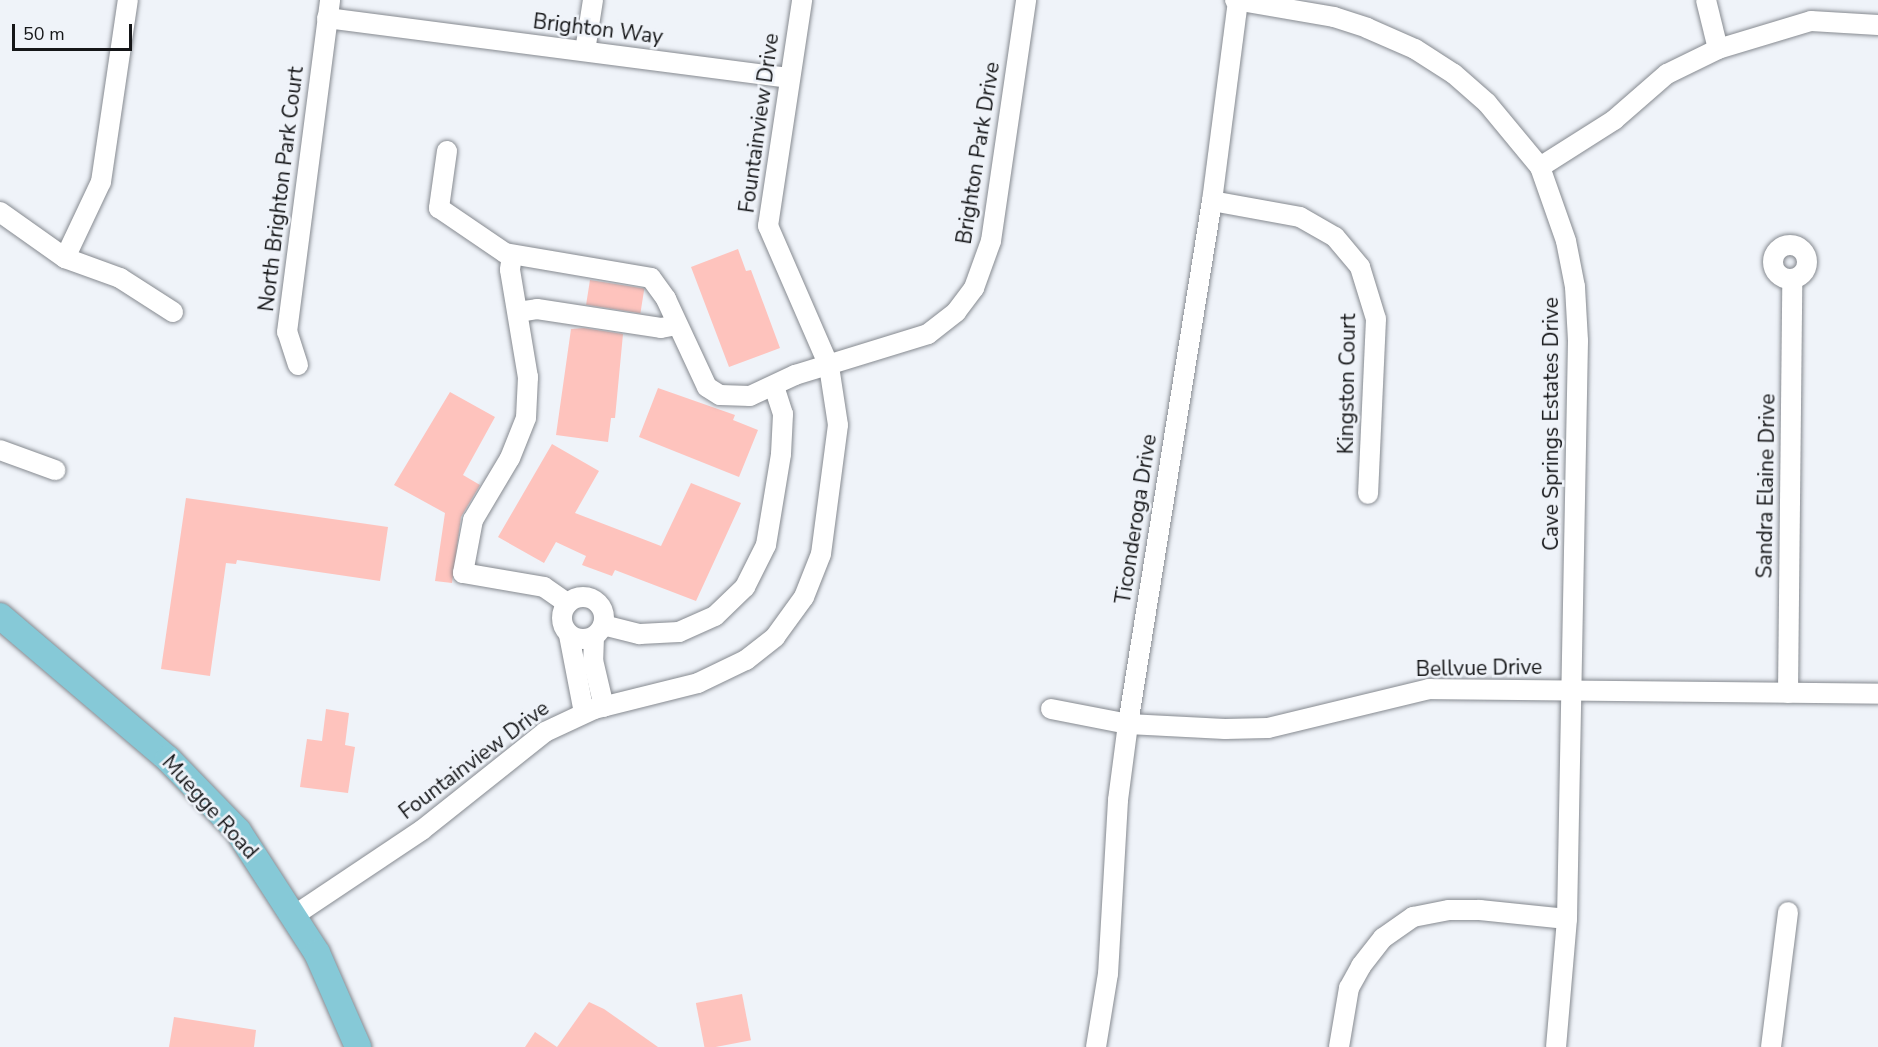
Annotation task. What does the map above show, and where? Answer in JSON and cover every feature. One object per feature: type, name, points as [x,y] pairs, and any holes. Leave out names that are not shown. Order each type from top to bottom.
[{"type":"main road","name":"Muegge Road","points":[[0,616],[168,759],[238,831],[296,915],[334,988],[358,1047]]},
{"type":"street","points":[[65,258],[101,182],[128,0]]},
{"type":"street","points":[[585,51],[593,0]]},
{"type":"street","name":"Fountainview Drive","points":[[296,915],[422,830],[545,732],[584,713],[725,672],[762,648],[791,616],[813,579],[828,511],[838,425],[829,366],[768,226],[802,0]]},
{"type":"street","name":"Brighton Park Drive","points":[[677,325],[702,380],[712,392],[737,397],[928,334],[956,312],[974,288],[991,241],[1026,0]]},
{"type":"street","name":"Cave Springs Estates Drive","points":[[1237,0],[1334,17],[1415,49],[1454,74],[1487,104],[1540,167],[1568,249],[1577,313],[1572,691],[1567,919],[1556,1047]]},
{"type":"street","name":"Ticonderoga Drive","points":[[1096,1047],[1108,974],[1118,800],[1128,724],[1212,201],[1237,0]]},
{"type":"street","points":[[1706,0],[1718,49]]},
{"type":"street","name":"Brighton Way","points":[[329,9],[585,51],[790,78]]},
{"type":"street","name":"North Brighton Park Court","points":[[298,365],[287,332],[329,9]]},
{"type":"street","points":[[1540,167],[1614,120],[1667,74],[1718,49],[1811,21],[1878,25]]},
{"type":"street","points":[[447,151],[439,208],[513,255],[651,279],[659,285],[677,325],[661,327],[537,309],[518,312]]},
{"type":"street","name":"Kingston Court","points":[[1212,201],[1300,217],[1335,237],[1360,267],[1376,319],[1368,494]]},
{"type":"street","points":[[0,212],[65,258],[120,278],[172,312]]},
{"type":"street","points":[[513,255],[510,270],[528,377],[526,418],[510,458],[473,520],[463,573],[544,587],[567,603]]},
{"type":"street","name":"Sandra Elaine Drive","points":[[1788,693],[1792,279]]},
{"type":"street","points":[[569,635],[579,640],[599,631],[640,634],[679,632],[715,616],[745,587],[766,545],[776,490],[783,414],[774,386]]},
{"type":"street","points":[[0,450],[55,470]]},
{"type":"street","points":[[584,713],[569,635],[561,622],[567,603],[581,597],[596,601],[602,609],[593,660],[604,707]]},
{"type":"street","name":"Bellvue Drive","points":[[1051,709],[1128,724],[1168,728],[1268,728],[1429,689],[1878,694]]},
{"type":"street","points":[[1339,1047],[1349,988],[1361,966],[1383,938],[1413,917],[1449,910],[1480,910],[1567,919]]},
{"type":"street","points":[[1771,1047],[1788,912]]},
{"type":"building","points":[[738,249],[746,271],[751,270],[780,348],[729,367],[691,267]]},
{"type":"building","points":[[590,280],[644,289],[640,313],[586,305]]},
{"type":"building","points":[[584,328],[623,334],[615,418],[611,418],[608,442],[556,435],[571,329]]},
{"type":"building","points":[[658,388],[735,415],[733,420],[758,430],[739,477],[639,437]]},
{"type":"building","points":[[450,392],[495,417],[463,475],[480,485],[461,517],[452,583],[435,581],[445,513],[394,485]]},
{"type":"building","points":[[552,444],[599,471],[575,513],[661,546],[691,483],[741,503],[696,601],[615,570],[612,576],[582,565],[586,556],[556,542],[544,563],[498,537]]},
{"type":"building","points":[[186,498],[388,527],[380,581],[237,560],[236,564],[226,563],[210,676],[161,669]]},
{"type":"building","points":[[326,709],[349,713],[345,745],[355,747],[348,793],[300,787],[307,739],[322,741]]},
{"type":"building","points":[[742,994],[751,1040],[704,1047],[696,1003]]},
{"type":"building","points":[[589,1002],[604,1009],[658,1047],[557,1047]]},
{"type":"building","points":[[174,1017],[256,1030],[254,1047],[169,1047]]},
{"type":"building","points":[[535,1032],[557,1047],[525,1047]]}]
